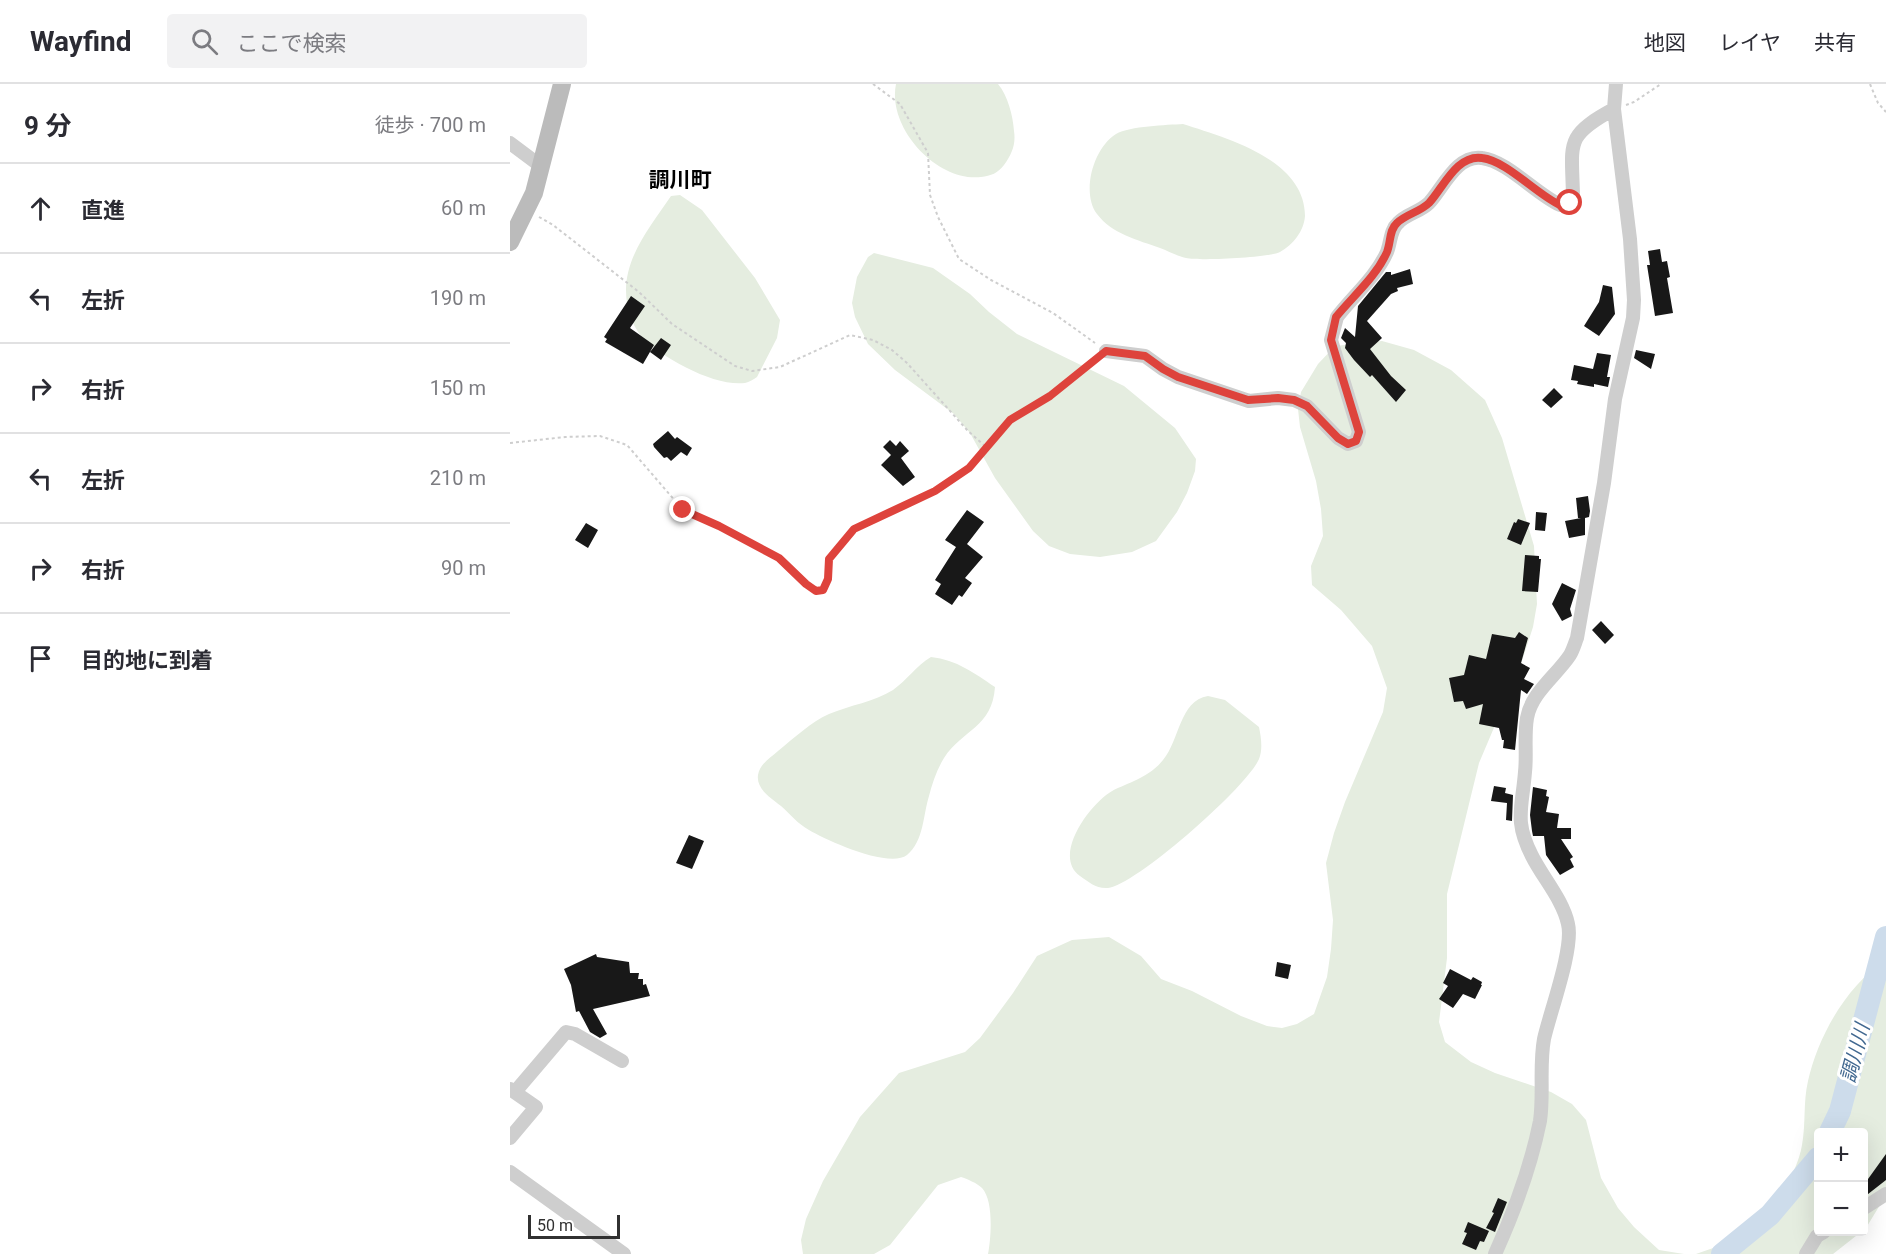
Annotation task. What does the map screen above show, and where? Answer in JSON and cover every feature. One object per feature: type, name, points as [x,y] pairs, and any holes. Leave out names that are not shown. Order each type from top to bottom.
[{"type":"main road","points":[[512,234],[534,194],[562,84]]},
{"type":"street","points":[[1495,1254],[1520,1190],[1540,1118],[1544,1040],[1566,955],[1569,926],[1531,855],[1522,832],[1519,812],[1525,773],[1527,717],[1534,699],[1571,654],[1577,638],[1604,483],[1615,399],[1633,318],[1630,240],[1614,109],[1616,84]]},
{"type":"street","points":[[1106,351],[1145,356],[1178,377],[1248,400],[1278,398],[1294,400],[1307,406],[1338,438],[1348,444],[1356,441],[1359,432],[1331,340],[1336,317],[1383,262],[1391,243],[1392,231],[1398,222],[1428,204],[1456,168],[1468,160],[1480,157],[1496,161],[1547,199],[1560,205],[1570,203],[1573,196],[1572,146],[1579,133],[1593,120],[1614,109]]},
{"type":"street","points":[[510,143],[542,168]]},
{"type":"street","points":[[510,1138],[536,1107],[512,1090],[566,1032],[575,1034],[622,1061]]},
{"type":"street","points":[[510,1172],[624,1254]]},
{"type":"street","points":[[1868,1205],[1886,1194]]},
{"type":"street","points":[[1806,1254],[1817,1236]]},
{"type":"path","points":[[510,443],[565,436],[600,436],[627,445],[683,510],[779,558],[806,584],[816,591],[823,590],[828,579],[829,559],[854,529],[935,491],[969,468],[1010,420],[1050,396],[1106,351],[1053,313],[959,260],[930,195],[928,153],[900,104],[873,84]]},
{"type":"path","points":[[1614,109],[1634,102],[1661,84]]},
{"type":"path","points":[[1870,84],[1878,103],[1886,112]]},
{"type":"path","points":[[534,194],[536,215],[553,225],[639,292],[672,324],[735,366],[752,371],[780,367],[850,335],[873,340],[892,350],[907,363],[968,432],[987,448]]},
{"type":"shaded area","points":[[896,84],[998,84],[1009,106],[1014,136],[1013,149],[1004,165],[997,172],[981,177],[964,176],[948,171],[932,161],[907,134],[899,118],[895,101]]},
{"type":"shaded area","points":[[1183,124],[1220,136],[1260,154],[1278,166],[1292,180],[1302,196],[1305,216],[1300,232],[1289,246],[1280,252],[1262,256],[1193,259],[1179,256],[1126,235],[1103,221],[1092,205],[1090,195],[1092,171],[1101,149],[1122,131],[1149,126]]},
{"type":"shaded area","points":[[680,195],[702,210],[755,278],[780,320],[777,338],[757,377],[747,383],[733,383],[704,376],[675,362],[642,337],[630,315],[627,303],[627,277],[635,252],[671,196]]},
{"type":"shaded area","points":[[874,253],[933,268],[970,294],[1017,334],[1124,386],[1175,428],[1196,459],[1195,471],[1177,512],[1156,541],[1132,552],[1100,557],[1070,554],[1049,546],[1033,531],[995,478],[970,433],[954,414],[895,370],[868,344],[855,317],[852,303],[857,277],[868,257]]},
{"type":"shaded area","points":[[1382,341],[1414,350],[1451,370],[1485,400],[1502,438],[1534,546],[1537,604],[1533,627],[1521,664],[1479,763],[1447,894],[1447,958],[1439,1022],[1445,1042],[1471,1062],[1495,1073],[1551,1092],[1572,1104],[1586,1120],[1601,1178],[1618,1208],[1634,1227],[1659,1250],[1684,1254],[988,1254],[991,1220],[986,1194],[977,1184],[961,1177],[938,1185],[890,1245],[874,1254],[803,1254],[801,1240],[806,1219],[823,1181],[860,1117],[899,1073],[965,1052],[980,1038],[1037,956],[1072,940],[1109,937],[1141,956],[1161,979],[1267,1026],[1282,1028],[1297,1024],[1314,1014],[1327,977],[1331,949],[1333,920],[1326,863],[1345,802],[1383,712],[1387,688],[1372,646],[1341,610],[1312,585],[1311,566],[1323,536],[1321,509],[1316,481],[1300,427],[1298,409],[1301,392],[1318,364],[1335,346]]},
{"type":"shaded area","points":[[931,657],[957,664],[995,687],[993,701],[983,720],[952,748],[941,762],[927,803],[920,835],[917,843],[907,855],[898,858],[873,856],[829,840],[801,825],[762,789],[758,780],[761,768],[803,731],[829,714],[878,698],[893,690]]},
{"type":"shaded area","points":[[1208,696],[1225,700],[1259,727],[1260,755],[1251,772],[1214,811],[1142,870],[1122,883],[1108,888],[1090,883],[1072,867],[1070,856],[1076,832],[1101,799],[1146,775],[1160,764],[1169,752],[1191,705],[1198,699]]},
{"type":"shaded area","points":[[1886,960],[1886,1195],[1868,1225],[1868,1128],[1814,1128],[1814,1236],[1856,1236],[1833,1254],[1696,1254],[1746,1233],[1765,1216],[1782,1194],[1799,1157],[1803,1137],[1806,1089],[1819,1047],[1847,997]]},
{"type":"building","points":[[1660,249],[1662,262],[1667,261],[1670,277],[1667,278],[1673,313],[1655,316],[1647,265],[1650,265],[1648,251]]},
{"type":"building","points":[[1410,269],[1413,284],[1397,288],[1398,291],[1391,294],[1367,321],[1382,338],[1370,349],[1391,376],[1406,390],[1396,402],[1372,375],[1370,377],[1354,360],[1341,338],[1345,328],[1355,337],[1358,306],[1386,272],[1391,272],[1391,275]]},
{"type":"building","points":[[1603,285],[1612,287],[1615,314],[1599,336],[1584,326],[1599,302]]},
{"type":"building","points":[[631,296],[645,306],[630,328],[654,345],[643,364],[605,342],[607,339],[604,337]]},
{"type":"building","points":[[661,338],[671,345],[661,360],[650,352]]},
{"type":"building","points":[[1636,350],[1655,354],[1651,369],[1634,358]]},
{"type":"building","points":[[1597,353],[1611,355],[1607,377],[1610,377],[1608,387],[1577,384],[1578,381],[1571,380],[1574,365],[1593,369]]},
{"type":"building","points":[[1554,388],[1563,397],[1551,408],[1542,400]]},
{"type":"building","points":[[668,431],[675,439],[677,437],[692,448],[687,456],[681,452],[671,461],[667,457],[664,458],[654,447],[653,444]]},
{"type":"building","points":[[890,440],[896,446],[900,441],[909,451],[901,458],[915,477],[903,486],[881,465],[891,455],[883,447]]},
{"type":"building","points":[[1588,496],[1590,511],[1589,517],[1585,518],[1585,535],[1569,538],[1565,521],[1581,518],[1578,518],[1576,498]]},
{"type":"building","points":[[967,510],[984,522],[967,544],[983,557],[965,578],[972,583],[962,597],[959,595],[952,605],[935,594],[941,584],[935,580],[956,547],[945,540]]},
{"type":"building","points":[[1536,512],[1547,513],[1545,531],[1535,530]]},
{"type":"building","points":[[1518,519],[1530,523],[1521,545],[1507,539],[1514,522],[1516,523]]},
{"type":"building","points":[[586,523],[598,530],[588,548],[575,540]]},
{"type":"building","points":[[1525,555],[1539,556],[1541,559],[1538,592],[1522,591]]},
{"type":"building","points":[[1562,583],[1576,590],[1570,609],[1572,616],[1562,621],[1552,604]]},
{"type":"building","points":[[1601,621],[1614,635],[1605,644],[1592,630]]},
{"type":"building","points":[[1519,632],[1528,638],[1521,663],[1530,668],[1524,679],[1534,684],[1527,694],[1521,690],[1515,750],[1503,748],[1504,740],[1502,740],[1499,728],[1479,724],[1483,704],[1466,709],[1463,701],[1454,702],[1449,678],[1464,675],[1469,655],[1486,659],[1492,634],[1515,638]]},
{"type":"building","points":[[1494,786],[1506,788],[1505,793],[1513,795],[1512,821],[1506,820],[1507,803],[1491,801]]},
{"type":"building","points":[[1533,787],[1547,790],[1546,796],[1549,797],[1546,812],[1559,814],[1557,828],[1571,828],[1571,839],[1561,839],[1573,857],[1570,859],[1574,867],[1560,875],[1546,855],[1544,836],[1533,836],[1530,815]]},
{"type":"building","points":[[689,835],[704,841],[692,869],[676,863]]},
{"type":"building","points":[[596,954],[597,957],[629,962],[630,973],[639,973],[638,979],[643,979],[643,985],[646,984],[650,996],[593,1009],[607,1034],[600,1038],[590,1032],[579,1011],[576,1012],[571,985],[564,969]]},
{"type":"building","points":[[1277,962],[1291,965],[1288,979],[1275,976]]},
{"type":"building","points":[[1450,969],[1471,980],[1473,977],[1482,982],[1475,999],[1463,994],[1453,1008],[1439,999],[1448,986],[1443,983]]},
{"type":"building","points":[[1886,1154],[1886,1180],[1868,1194],[1868,1179]]},
{"type":"building","points":[[1498,1198],[1507,1202],[1495,1232],[1486,1228],[1494,1213],[1492,1212]]},
{"type":"building","points":[[1468,1222],[1489,1231],[1484,1242],[1480,1241],[1476,1250],[1462,1244],[1467,1233],[1464,1232]]},
{"type":"waterway","name":"調川川","points":[[1832,1128],[1840,1111],[1886,937]]},
{"type":"waterway","name":"調川川","points":[[1722,1254],[1770,1215],[1814,1163]]},
{"type":"district","name":"調川町","points":[[680,180]]},
{"type":"route","points":[[683,510],[779,558],[806,584],[816,591],[823,590],[828,579],[829,559],[854,529],[935,491],[969,468],[1010,420],[1050,396],[1106,351],[1145,356],[1178,377],[1248,400],[1278,398],[1294,400],[1307,406],[1338,438],[1348,444],[1356,441],[1359,432],[1331,340],[1336,317],[1383,262],[1391,243],[1392,231],[1398,222],[1428,204],[1456,168],[1468,160],[1480,157],[1496,161],[1547,199],[1560,205],[1570,203]]}]
